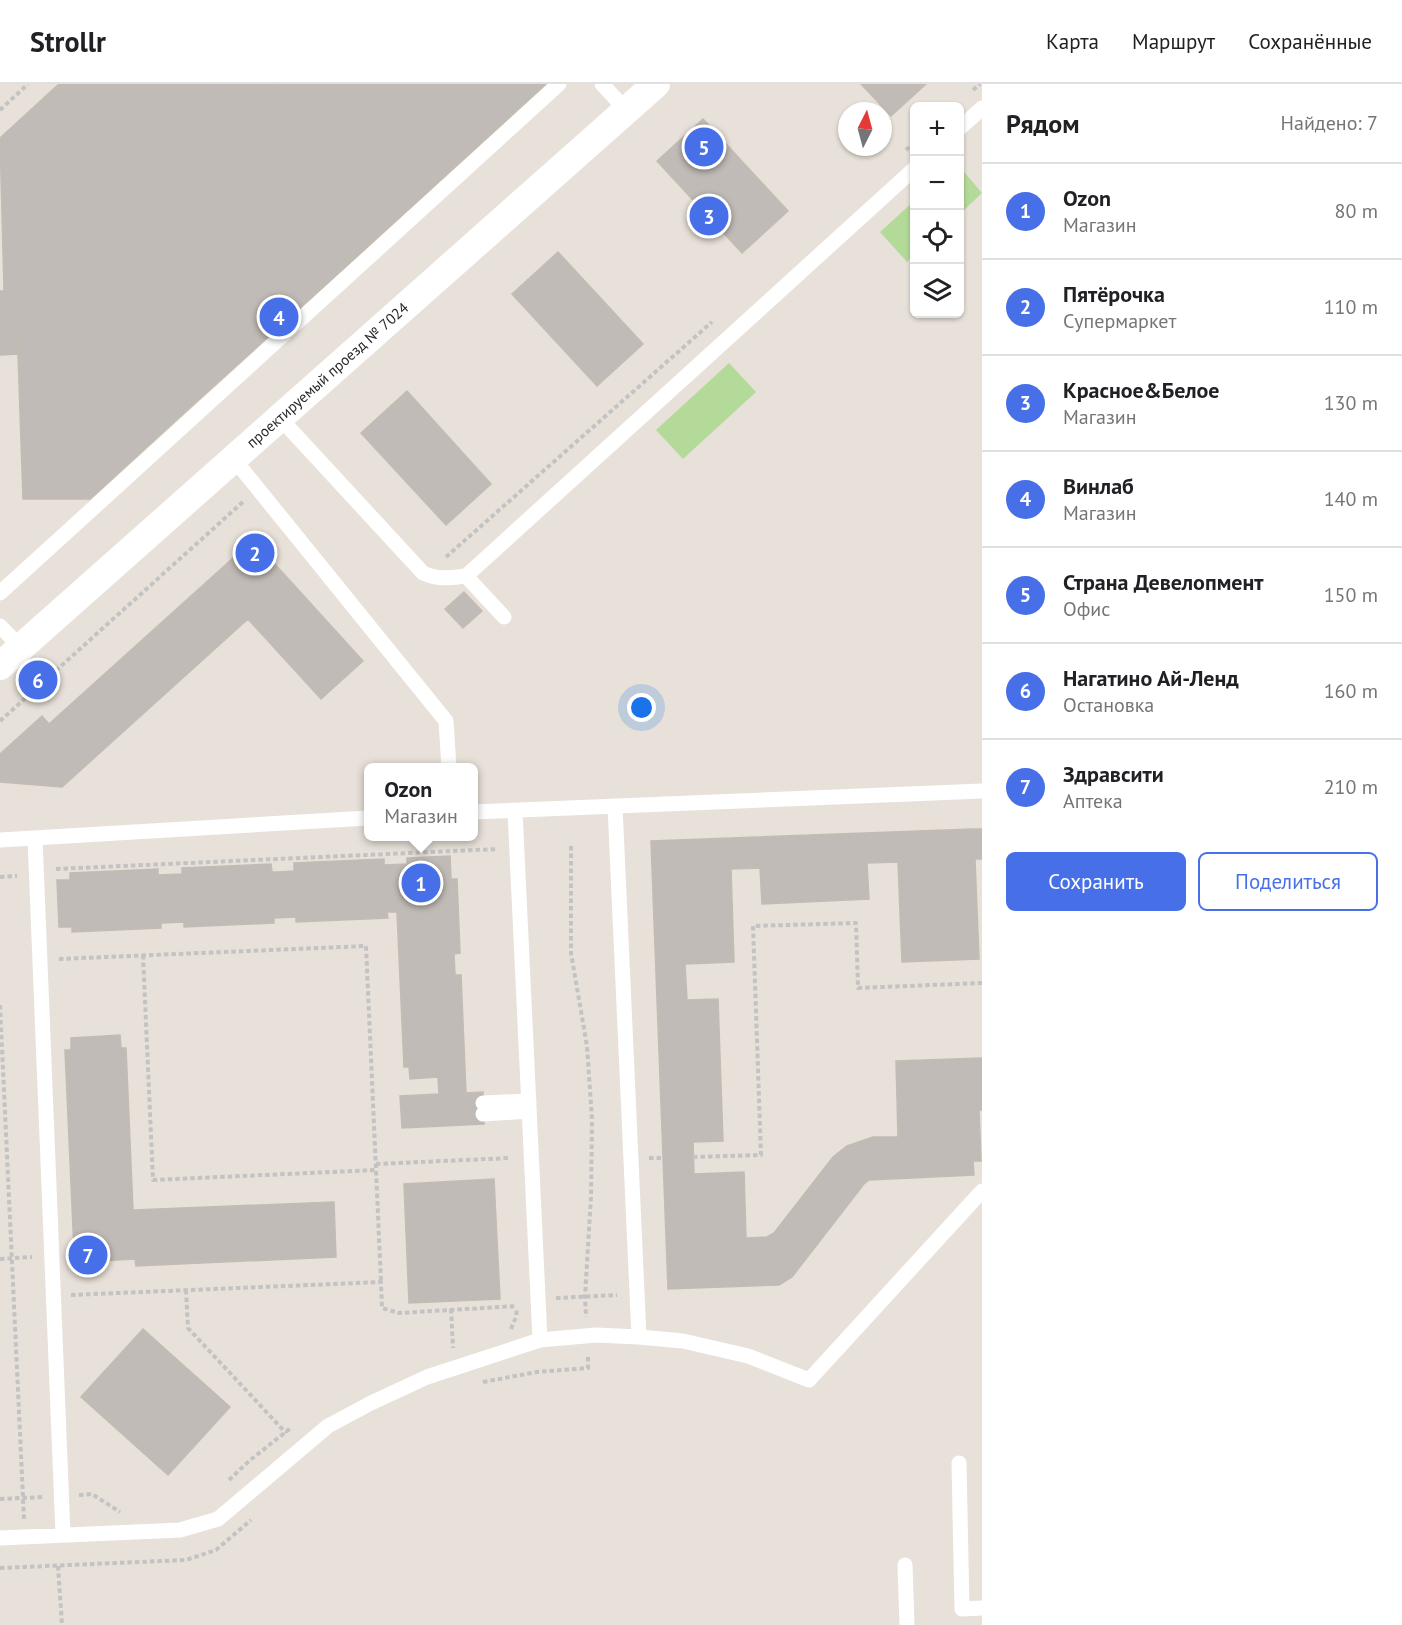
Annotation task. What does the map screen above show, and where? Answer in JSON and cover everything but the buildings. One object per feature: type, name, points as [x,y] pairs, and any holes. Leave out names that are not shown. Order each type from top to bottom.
[{"type":"street","name":"проектируемый проезд № 7024","points":[[10,657],[656,84]]},
{"type":"lane","points":[[0,593],[559,84]]},
{"type":"lane","points":[[602,84],[626,110]]},
{"type":"lane","points":[[964,124],[982,108]]},
{"type":"lane","points":[[279,417],[423,573],[435,578],[466,576],[910,174]]},
{"type":"lane","points":[[233,458],[446,721],[449,763]]},
{"type":"lane","points":[[466,576],[504,617]]},
{"type":"lane","points":[[0,626],[10,657]]},
{"type":"lane","points":[[478,812],[982,791]]},
{"type":"lane","points":[[615,806],[639,1336]]},
{"type":"lane","points":[[515,810],[540,1340]]},
{"type":"lane","points":[[0,840],[364,818]]},
{"type":"lane","points":[[35,838],[63,1535]]},
{"type":"lane","points":[[529,1106],[508,1112],[483,1108],[529,1106]]},
{"type":"lane","points":[[0,1538],[180,1530],[218,1519],[328,1426],[427,1377],[540,1340],[587,1336],[639,1336],[683,1341],[748,1356],[809,1380],[982,1191]]},
{"type":"lane","points":[[959,1463],[962,1609],[982,1608]]},
{"type":"lane","points":[[905,1565],[907,1625]]},
{"type":"path","points":[[0,110],[28,84]]},
{"type":"path","points":[[898,157],[910,146]]},
{"type":"path","points":[[438,560],[451,555],[716,319]]},
{"type":"path","points":[[0,721],[258,488]]},
{"type":"path","points":[[472,1384],[537,1372],[588,1368],[585,1296],[591,1197],[592,1120],[587,1046],[571,953],[571,846]]},
{"type":"path","points":[[36,875],[49,869],[518,848]]},
{"type":"path","points":[[693,1157],[761,1155],[753,926],[856,923],[858,988],[982,983]]},
{"type":"path","points":[[40,960],[366,946],[382,1308],[399,1313],[517,1306]]},
{"type":"path","points":[[143,956],[153,1180],[376,1170]]},
{"type":"path","points":[[0,1005],[26,1567]]},
{"type":"path","points":[[508,1112],[510,1170]]},
{"type":"path","points":[[376,1164],[510,1158]]},
{"type":"path","points":[[0,1259],[51,1256]]},
{"type":"path","points":[[52,1295],[381,1282]]},
{"type":"path","points":[[186,1290],[188,1328],[285,1432]]},
{"type":"path","points":[[504,1333],[512,1328],[517,1306],[516,1299],[617,1295]]},
{"type":"path","points":[[451,1309],[453,1348]]},
{"type":"path","points":[[443,1353],[461,1346]]},
{"type":"path","points":[[227,1483],[249,1461],[293,1427]]},
{"type":"path","points":[[92,1494],[125,1515]]},
{"type":"path","points":[[0,1569],[186,1560],[216,1550],[255,1516]]},
{"type":"path","points":[[58,1566],[62,1625]]},
{"type":"green space","points":[[964,172],[982,193],[964,210]]},
{"type":"green space","points":[[910,205],[910,259],[907,262],[880,232]]},
{"type":"green space","points":[[729,363],[756,392],[683,459],[656,430]]},
{"type":"place","name":"Страна Девелопмент","points":[[704,147]]},
{"type":"place","name":"Красное&Белое","points":[[709,216]]},
{"type":"place","name":"Винлаб","points":[[279,317]]},
{"type":"place","name":"Пятёрочка","points":[[255,553]]},
{"type":"place","name":"Нагатино Ай-Ленд","points":[[38,680]]},
{"type":"place","name":"Ozon","points":[[421,883]]},
{"type":"place","name":"Здравсити","points":[[88,1255]]}]
